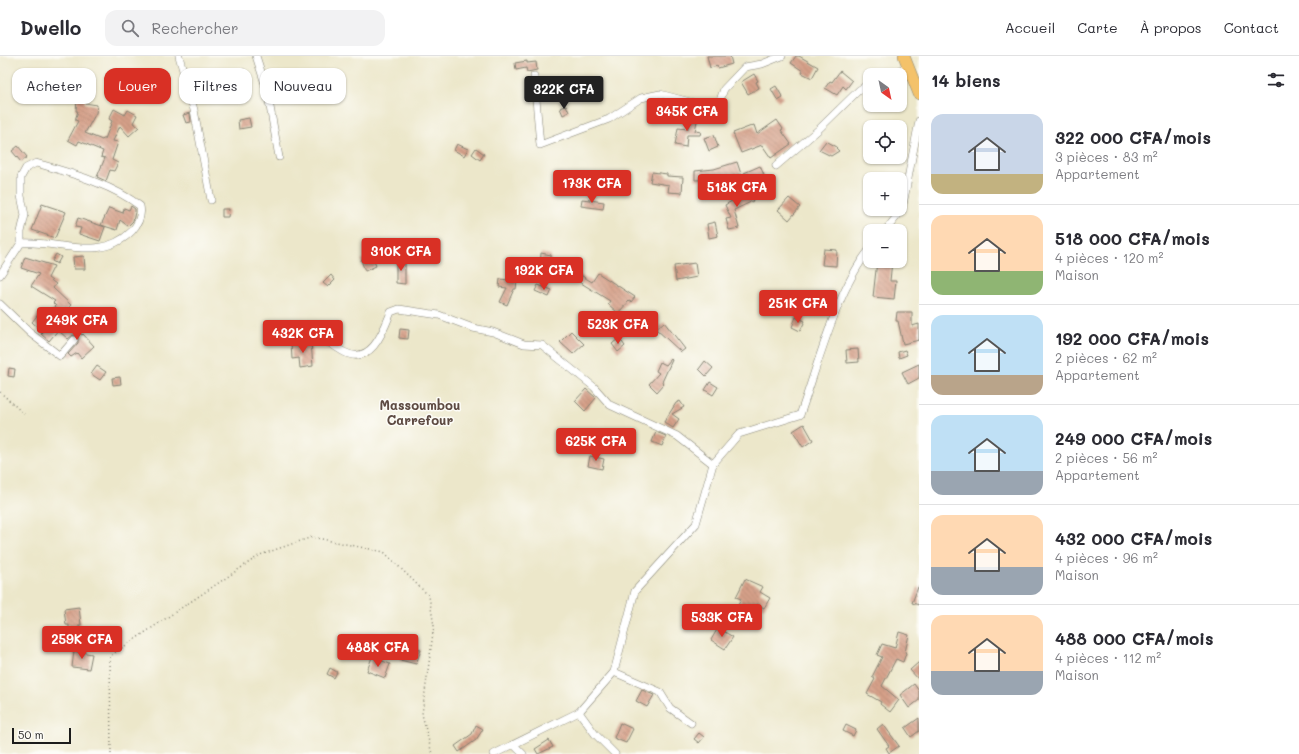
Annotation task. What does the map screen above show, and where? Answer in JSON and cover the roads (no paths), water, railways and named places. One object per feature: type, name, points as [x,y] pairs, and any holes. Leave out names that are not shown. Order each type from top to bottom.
[{"type":"main road","points":[[906,60],[919,94]]},
{"type":"street","points":[[179,56],[194,110],[211,200]]},
{"type":"street","points":[[256,56],[267,90],[279,157]]},
{"type":"street","points":[[534,76],[540,144],[609,120],[641,98],[660,94],[705,106],[714,106],[719,103],[724,89],[745,67],[762,64],[782,56]]},
{"type":"street","points":[[899,68],[906,60]]},
{"type":"street","points":[[776,166],[818,130],[863,87]]},
{"type":"street","points":[[891,224],[902,210],[919,121]]},
{"type":"street","points":[[0,275],[21,243],[21,232],[25,215],[21,196],[21,177],[26,168],[36,163],[74,174],[128,196],[140,206],[142,214],[134,228],[121,239],[102,247],[82,250],[32,242],[21,243]]},
{"type":"street","points":[[494,754],[579,712],[614,672],[635,591],[696,524],[713,464],[739,434],[800,415],[834,317],[857,264],[863,257]]},
{"type":"street","points":[[0,304],[30,332],[60,356],[74,340]]},
{"type":"street","points":[[298,339],[321,339],[346,353],[360,356],[365,354],[379,338],[391,312],[399,309],[439,315],[473,328],[493,332],[524,344],[542,346],[594,387],[610,405],[677,436],[713,464]]},
{"type":"street","points":[[614,672],[660,692],[670,708],[691,723]]},
{"type":"street","points":[[579,712],[595,734],[615,754]]},
{"type":"street","points":[[514,745],[523,754]]},
{"type":"district","name":"Massoumbou Carrefour","points":[[420,412]]}]
